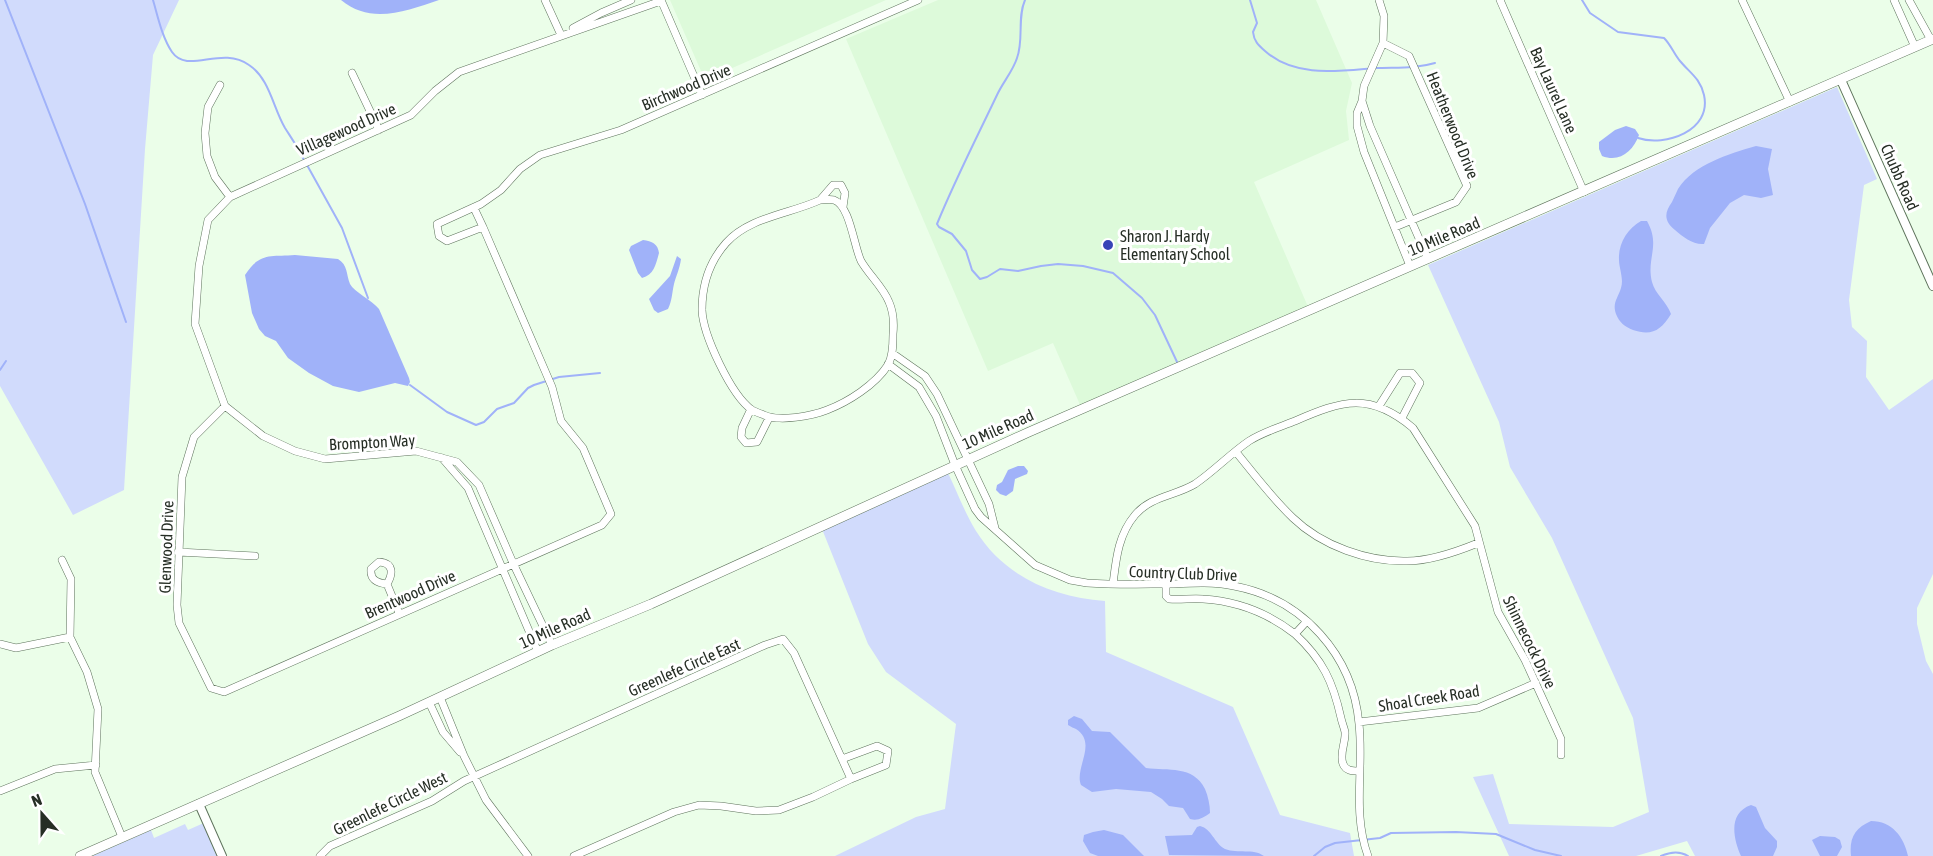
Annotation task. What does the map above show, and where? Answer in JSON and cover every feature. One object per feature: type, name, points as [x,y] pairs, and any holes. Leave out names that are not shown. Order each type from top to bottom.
[{"type":"main road","name":"10 Mile Road","points":[[80,856],[651,603],[955,465],[1932,40]]},
{"type":"street","points":[[545,0],[561,35]]},
{"type":"street","name":"Villagewood Drive","points":[[561,35],[631,0]]},
{"type":"street","points":[[661,0],[702,95]]},
{"type":"street","name":"Villagewood Drive","points":[[225,406],[195,324],[199,266],[208,220],[230,197],[411,115],[435,91],[459,72],[561,35],[608,21],[661,0]]},
{"type":"street","name":"Birchwood Drive","points":[[483,227],[447,241],[439,236],[437,224],[474,208],[501,190],[520,169],[540,155],[621,130],[918,0]]},
{"type":"street","points":[[1379,0],[1384,16],[1383,43],[1364,86],[1357,114],[1357,126],[1364,152],[1410,266]]},
{"type":"street","name":"Bay Laurel Lane","points":[[1500,0],[1584,192]]},
{"type":"street","points":[[1743,0],[1790,102]]},
{"type":"street","points":[[1894,0],[1916,47]]},
{"type":"street","points":[[1897,8],[1909,1],[1932,40]]},
{"type":"street","name":"Heatherwood Drive","points":[[1383,43],[1409,56],[1467,186],[1456,202],[1395,227]]},
{"type":"street","points":[[352,74],[379,130]]},
{"type":"street","name":"Chubb Road","points":[[1841,80],[1933,286]]},
{"type":"street","points":[[220,85],[208,107],[205,133],[207,156],[215,177],[230,197]]},
{"type":"street","points":[[1362,101],[1378,147],[1428,259]]},
{"type":"street","points":[[1364,152],[1378,147]]},
{"type":"street","points":[[820,200],[832,185],[841,185],[845,194],[843,207],[861,261],[876,280],[890,304],[893,327],[892,353],[888,364],[872,383],[839,405],[813,416],[770,418],[751,409],[728,381],[712,346],[702,313],[706,276],[715,258],[727,242],[756,222],[801,209],[820,200],[835,200],[843,207]]},
{"type":"street","points":[[474,208],[483,227]]},
{"type":"street","name":"Brentwood Drive","points":[[217,691],[224,692],[602,525],[611,513],[582,448],[561,421],[552,387],[483,227]]},
{"type":"street","name":"Country Club Drive","points":[[892,353],[926,376],[937,394],[989,504],[995,528]]},
{"type":"street","name":"Country Club Drive","points":[[888,364],[919,387],[936,416],[975,509],[1010,545],[1035,565],[1070,580],[1087,583],[1213,584],[1251,590],[1280,602],[1307,621],[1324,637],[1345,670],[1355,698],[1360,738],[1358,809],[1368,856]]},
{"type":"street","points":[[1379,406],[1400,373],[1412,373],[1420,383],[1402,418]]},
{"type":"street","name":"Shinnecock Drive","points":[[1113,584],[1116,555],[1122,537],[1133,517],[1152,501],[1193,485],[1257,437],[1326,408],[1359,403],[1379,406],[1402,418],[1413,428],[1475,526],[1498,612],[1536,683],[1561,739],[1561,755]]},
{"type":"street","name":"Brompton Way","points":[[225,406],[263,436],[295,451],[325,459],[416,451],[457,462],[479,485],[552,645]]},
{"type":"street","name":"Glenwood Drive","points":[[217,691],[211,688],[179,623],[178,552],[183,477],[194,437],[225,406]]},
{"type":"street","points":[[751,409],[742,428],[741,437],[746,443],[757,442],[770,418]]},
{"type":"street","points":[[1236,452],[1294,520],[1318,537],[1345,550],[1374,559],[1408,561],[1452,553],[1478,543]]},
{"type":"street","points":[[440,456],[468,488],[538,652]]},
{"type":"street","points":[[178,552],[255,556]]},
{"type":"street","points":[[62,560],[71,579],[70,637],[87,672],[98,709],[95,772],[122,837]]},
{"type":"street","points":[[387,584],[399,613]]},
{"type":"street","points":[[1166,584],[1166,596],[1169,599],[1215,600],[1244,605],[1276,620],[1311,649],[1337,697],[1345,733],[1342,753],[1344,767],[1349,771],[1359,771]]},
{"type":"street","points":[[1295,634],[1307,621]]},
{"type":"street","points":[[0,644],[16,648],[70,637]]},
{"type":"street","name":"Greenlefe Circle East","points":[[474,778],[754,650],[783,639],[794,653],[851,779]]},
{"type":"street","name":"Shoal Creek Road","points":[[1359,722],[1478,708],[1536,683]]},
{"type":"street","points":[[440,697],[464,756],[486,800],[528,856]]},
{"type":"street","points":[[429,702],[443,732],[464,756]]},
{"type":"street","points":[[574,856],[674,812],[699,805],[756,811],[779,810],[886,765],[888,751],[877,746],[842,759]]},
{"type":"street","points":[[0,791],[55,769],[96,765]]},
{"type":"street","name":"Greenlefe Circle West","points":[[320,856],[330,846],[432,801],[464,781],[474,778]]},
{"type":"street","points":[[199,804],[222,856]]},
{"type":"shaded area","points":[[0,0],[179,0],[153,55],[124,490],[73,515],[0,386]]},
{"type":"shaded area","points":[[670,0],[886,0],[712,77],[706,76],[701,71]]},
{"type":"shaded area","name":"Sharon J. Hardy Elementary School","points":[[938,0],[1316,0],[1352,83],[1346,111],[1349,140],[1254,182],[1309,309],[1081,407],[1053,343],[988,371],[846,39]]},
{"type":"shaded area","points":[[1837,87],[1877,179],[1864,185],[1849,300],[1852,327],[1867,341],[1866,377],[1889,410],[1933,379],[1933,574],[1917,608],[1917,624],[1926,661],[1933,674],[1933,856],[1695,856],[1687,841],[1636,856],[1509,856],[1473,777],[1493,774],[1509,824],[1613,827],[1649,812],[1633,718],[1552,538],[1510,467],[1499,422],[1428,265]]},
{"type":"shaded area","points":[[948,473],[976,531],[1001,561],[1032,582],[1049,589],[1067,595],[1105,601],[1106,652],[1233,707],[1280,815],[1350,833],[1354,856],[835,856],[916,817],[945,809],[956,724],[886,672],[868,644],[822,529]]},
{"type":"shaded area","points":[[206,822],[221,856],[92,856],[151,830],[154,838],[185,824],[188,830]]},
{"type":"water","points":[[341,0],[439,0],[389,14],[376,14],[352,8]]},
{"type":"water","points":[[1626,126],[1635,129],[1639,135],[1629,151],[1615,158],[1602,156],[1599,142],[1615,130]]},
{"type":"water","points":[[1756,146],[1772,149],[1768,169],[1773,195],[1761,198],[1744,195],[1730,203],[1710,228],[1704,244],[1688,240],[1671,227],[1666,217],[1668,210],[1685,180],[1713,161]]},
{"type":"water","points":[[1641,221],[1647,221],[1653,238],[1652,282],[1671,314],[1663,325],[1650,332],[1627,327],[1617,317],[1615,310],[1622,285],[1620,248],[1628,233]]},
{"type":"water","points":[[643,240],[654,244],[659,253],[652,272],[642,278],[629,250],[631,246]]},
{"type":"water","points":[[295,255],[338,259],[344,264],[352,287],[379,309],[409,378],[408,386],[395,383],[359,392],[333,386],[288,358],[276,341],[265,336],[252,313],[245,275],[256,262],[266,257]]},
{"type":"water","points":[[677,256],[681,259],[680,266],[668,309],[658,313],[649,299],[670,276]]},
{"type":"water","points":[[1024,466],[1028,471],[1027,474],[1015,479],[1013,491],[1006,496],[1000,494],[996,490],[997,485],[1002,482],[1008,470]]},
{"type":"water","points":[[1074,716],[1082,719],[1092,731],[1110,732],[1146,768],[1179,771],[1194,776],[1205,789],[1210,813],[1200,819],[1190,819],[1183,808],[1169,806],[1151,792],[1116,789],[1092,792],[1081,785],[1080,771],[1085,741],[1076,729],[1068,725],[1068,720]]},
{"type":"water","points":[[1751,805],[1756,807],[1765,828],[1777,841],[1773,856],[1741,856],[1734,827],[1739,814]]},
{"type":"water","points":[[1871,821],[1885,824],[1896,831],[1908,856],[1851,856],[1854,834]]},
{"type":"water","points":[[1200,826],[1225,849],[1255,852],[1264,856],[1169,855],[1165,836],[1192,835]]},
{"type":"water","points":[[1104,830],[1123,835],[1144,856],[1098,856],[1090,853],[1083,841],[1084,835]]},
{"type":"water","points":[[1820,836],[1835,837],[1840,840],[1842,847],[1837,856],[1820,856],[1812,840]]},
{"type":"waterway","points":[[5,0],[85,204],[126,322]]},
{"type":"waterway","points":[[153,0],[166,40],[172,52],[179,58],[187,61],[227,58],[238,60],[256,71],[262,78],[285,128],[304,160]]},
{"type":"waterway","points":[[1025,0],[1021,14],[1019,51],[1015,63],[997,95],[937,224],[952,234],[966,251],[972,270],[980,279],[1000,269],[1018,271],[1058,264],[1083,266],[1113,273],[1142,298],[1155,315],[1178,364]]},
{"type":"waterway","points":[[1250,0],[1257,23],[1253,32],[1258,45],[1277,60],[1290,65],[1303,69],[1332,71],[1413,67],[1435,63]]},
{"type":"waterway","points":[[1582,0],[1590,13],[1618,32],[1664,38],[1702,89],[1705,108],[1694,127],[1673,138],[1661,140],[1638,138]]},
{"type":"waterway","points":[[307,165],[342,228],[368,298]]},
{"type":"waterway","points":[[0,370],[6,361]]},
{"type":"waterway","points":[[410,385],[447,412],[476,425],[484,422],[497,409],[514,403],[534,385],[559,377],[600,373]]},
{"type":"waterway","points":[[1314,856],[1325,847],[1335,843],[1380,838],[1391,833],[1456,832],[1496,834],[1535,850],[1561,856]]},
{"type":"waterway","points":[[1661,856],[1675,853],[1688,856]]},
{"type":"place","name":"Sharon J. Hardy Elementary School","points":[[1108,245]]}]
